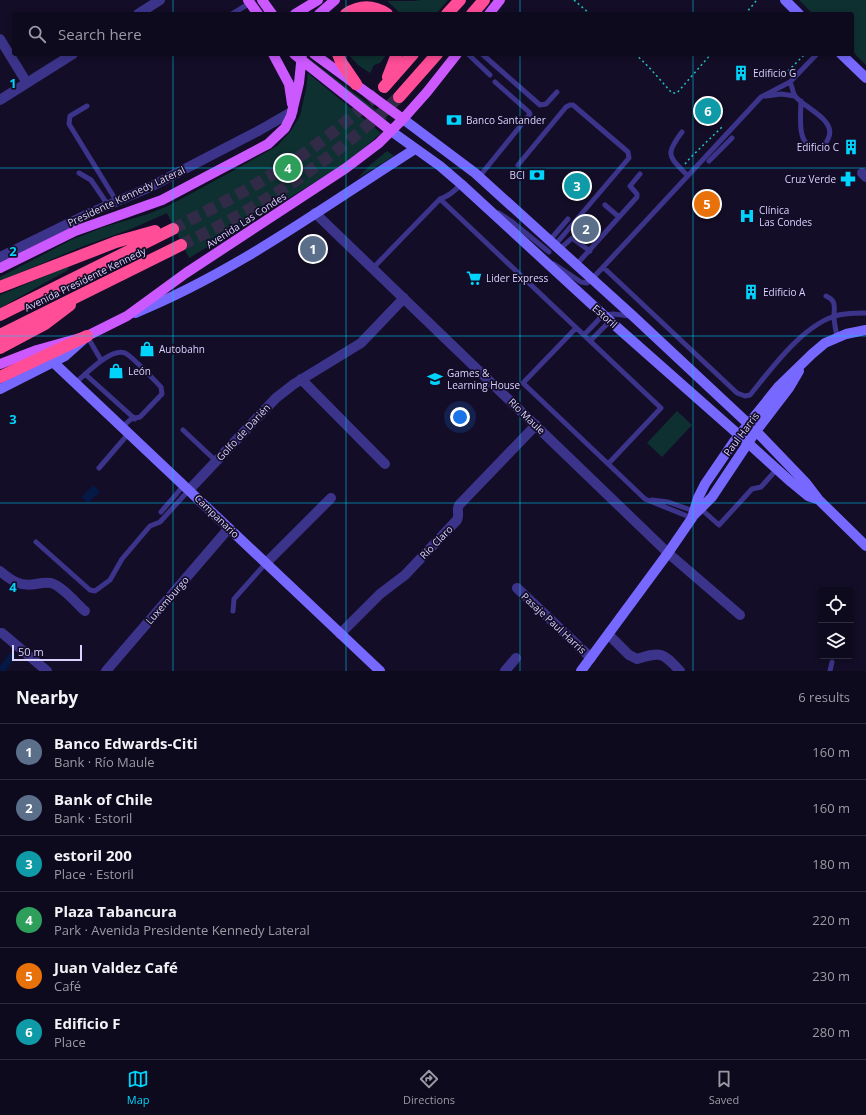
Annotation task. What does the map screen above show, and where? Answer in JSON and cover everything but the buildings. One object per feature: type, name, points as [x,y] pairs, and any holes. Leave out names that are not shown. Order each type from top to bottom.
[{"type":"highway","points":[[449,12],[460,0]]},
{"type":"highway","points":[[474,12],[484,0]]},
{"type":"highway","points":[[350,12],[357,8],[368,7],[379,9],[384,12]]},
{"type":"highway","points":[[339,56],[346,71],[356,84]]},
{"type":"highway","points":[[396,56],[384,87],[411,56]]},
{"type":"highway","points":[[399,97],[435,56]]},
{"type":"highway","name":"Avenida Presidente Kennedy","points":[[0,315],[173,229]]},
{"type":"highway","points":[[0,287],[116,242],[155,231]]},
{"type":"highway","name":"Avenida Presidente Kennedy","points":[[0,335],[181,245]]},
{"type":"highway","points":[[0,348],[56,317],[83,293]]},
{"type":"highway","points":[[0,378],[87,336]]},
{"type":"main road","points":[[298,12],[318,0]]},
{"type":"main road","points":[[321,12],[335,0]]},
{"type":"main road","points":[[491,12],[500,0]]},
{"type":"main road","points":[[265,2],[271,12]]},
{"type":"main road","points":[[275,56],[289,84],[292,94],[292,111]]},
{"type":"main road","points":[[317,56],[403,119]]},
{"type":"main road","name":"Avenida Las Condes","points":[[0,364],[37,350],[87,336],[127,316],[186,273],[346,168],[379,143],[403,119],[455,56]]},
{"type":"main road","points":[[0,268],[75,230],[162,200],[262,148],[274,139],[284,128],[292,111],[299,83],[302,58]]},
{"type":"main road","points":[[302,58],[391,131]]},
{"type":"street","points":[[141,12],[160,0]]},
{"type":"street","points":[[785,0],[797,12]]},
{"type":"street","points":[[0,39],[27,83]]},
{"type":"street","points":[[0,100],[70,56]]},
{"type":"street","points":[[843,56],[866,78]]},
{"type":"street","name":"Presidente Kennedy Lateral","points":[[0,257],[90,213],[148,188],[271,124],[292,111]]},
{"type":"street","name":"Estoril","points":[[403,119],[479,177],[553,247],[576,264],[633,316],[748,423],[806,483],[818,500],[866,546]]},
{"type":"street","name":"Estoril","points":[[391,131],[440,166],[483,203],[607,318],[777,469],[808,496],[818,500]]},
{"type":"street","name":"Avenida Las Condes","points":[[127,316],[193,286],[270,243],[415,149]]},
{"type":"street","name":"Río Maule","points":[[315,213],[668,553]]},
{"type":"street","name":"Golfo de Darién","points":[[186,487],[216,461],[286,389],[361,343],[404,298]]},
{"type":"street","name":"Paul Harris","points":[[696,512],[698,498],[705,484],[739,434],[779,386],[825,343],[837,337],[866,330]]},
{"type":"street","name":"Avenida Las Condes","points":[[0,389],[73,350],[87,336]]},
{"type":"street","name":"Paul Harris","points":[[581,671],[609,635],[696,512],[712,497],[756,431],[789,388],[806,360]]},
{"type":"street","name":"Campanario","points":[[53,362],[380,671]]},
{"type":"street","points":[[301,380],[385,464]]},
{"type":"street","name":"Río Claro","points":[[340,634],[380,594],[401,579],[457,520],[458,507],[462,501],[536,425]]},
{"type":"street","points":[[266,563],[331,498]]},
{"type":"street","name":"Luxemburgo","points":[[106,671],[229,528]]},
{"type":"street","points":[[668,553],[740,615]]},
{"type":"street","points":[[0,571],[13,582],[21,585],[26,586],[46,583],[53,584],[85,610]]},
{"type":"street","name":"Pasaje Paul Harris","points":[[517,588],[591,658]]},
{"type":"street","points":[[0,633],[2,633],[47,671]]},
{"type":"street","points":[[609,635],[629,655],[637,659],[658,654],[666,656],[680,671]]},
{"type":"street","points":[[505,671],[516,658]]},
{"type":"lane","points":[[238,12],[253,7]]},
{"type":"lane","points":[[470,56],[490,75]]},
{"type":"lane","points":[[484,56],[540,105],[546,104],[557,92]]},
{"type":"lane","points":[[538,255],[554,263],[577,280],[587,283],[761,97],[790,82],[815,56]]},
{"type":"lane","points":[[479,177],[530,114],[495,82]]},
{"type":"lane","points":[[790,82],[795,96],[814,111],[827,124],[830,136],[827,143],[823,146],[809,146],[804,142],[801,133],[801,101]]},
{"type":"lane","points":[[761,97],[773,94],[795,96]]},
{"type":"lane","points":[[518,165],[566,107],[570,105],[573,105],[628,152],[629,158],[553,247]]},
{"type":"lane","points":[[87,106],[70,116],[69,124],[113,204]]},
{"type":"lane","points":[[682,132],[672,146],[670,154],[688,176]]},
{"type":"lane","points":[[709,161],[732,138]]},
{"type":"lane","points":[[79,173],[91,180],[113,204]]},
{"type":"lane","points":[[576,264],[590,251],[637,197],[637,194],[630,186],[640,174]]},
{"type":"lane","points":[[373,268],[440,199],[447,197],[454,192],[461,184]]},
{"type":"lane","points":[[440,199],[661,408],[608,464]]},
{"type":"lane","points":[[483,203],[553,247]]},
{"type":"lane","points":[[605,205],[619,217]]},
{"type":"lane","points":[[553,247],[568,218]]},
{"type":"lane","points":[[553,247],[572,238],[590,251]]},
{"type":"lane","points":[[602,267],[732,387],[745,396],[750,395],[776,363],[804,335],[816,326],[834,316],[866,313]]},
{"type":"lane","points":[[826,296],[835,306],[834,316],[837,337]]},
{"type":"lane","points":[[584,335],[613,314],[633,316]]},
{"type":"lane","points":[[590,341],[607,318]]},
{"type":"lane","points":[[576,328],[523,383],[645,499],[668,502],[696,512],[720,525],[752,489],[761,487],[777,469]]},
{"type":"lane","points":[[87,336],[101,360]]},
{"type":"lane","points":[[76,383],[101,360],[118,352],[126,354],[161,387],[162,394],[140,417],[131,419],[126,430],[99,468]]},
{"type":"lane","points":[[85,374],[135,419]]},
{"type":"lane","points":[[183,430],[216,461]]},
{"type":"lane","points":[[161,512],[186,487]]},
{"type":"lane","points":[[36,542],[90,590],[96,591],[110,580],[122,559],[150,526],[160,522],[186,487]]},
{"type":"lane","points":[[233,611],[234,599],[266,563]]},
{"type":"lane","points":[[830,671],[832,662]]},
{"type":"path","points":[[574,0],[588,12]]},
{"type":"path","points":[[747,12],[756,0]]},
{"type":"path","points":[[637,56],[649,66],[653,73],[672,94],[678,94],[709,56]]},
{"type":"green space","points":[[448,0],[438,12],[398,12],[387,1]]},
{"type":"green space","points":[[799,0],[866,0],[866,65],[854,53],[854,12],[811,12]]},
{"type":"green space","points":[[350,56],[385,56],[380,63],[374,65],[370,73],[358,65]]},
{"type":"green space","points":[[308,58],[387,118],[386,121],[306,61]]},
{"type":"green space","points":[[308,73],[381,133],[347,163],[189,258],[167,213],[131,229],[81,247],[0,281],[0,277],[71,240],[104,227],[148,214],[168,206],[277,146],[290,132],[300,116]]},
{"type":"green space","points":[[387,151],[394,156],[358,178],[370,165]]},
{"type":"green space","points":[[67,267],[69,268],[68,270],[0,308],[0,295]]},
{"type":"green space","points":[[677,411],[692,425],[662,457],[647,443]]},
{"type":"water","points":[[93,485],[100,492],[88,503],[82,497]]},
{"type":"water","points":[[11,652],[16,656],[5,671],[0,671],[0,666]]},
{"type":"tunnel","points":[[173,229],[243,192],[298,158],[342,125],[384,87]]},
{"type":"tunnel","points":[[181,245],[241,214],[296,180],[348,142],[399,97]]},
{"type":"place","name":"Edificio G","points":[[741,73]]},
{"type":"place","name":"Edificio F","points":[[708,111]]},
{"type":"place","name":"Banco Santander","points":[[454,120]]},
{"type":"place","name":"Edificio C","points":[[851,147]]},
{"type":"place","name":"Plaza Tabancura","points":[[288,168]]},
{"type":"place","name":"BCI","points":[[537,175]]},
{"type":"place","name":"Cruz Verde","points":[[848,179]]},
{"type":"place","name":"estoril 200","points":[[577,186]]},
{"type":"place","name":"Juan Valdez Café","points":[[707,204]]},
{"type":"place","name":"Clínica Las Condes","points":[[747,216]]},
{"type":"place","name":"Bank of Chile","points":[[586,229]]},
{"type":"place","name":"Banco Edwards-Citi","points":[[313,249]]},
{"type":"place","name":"Lider Express","points":[[474,278]]},
{"type":"place","name":"Edificio A","points":[[751,292]]},
{"type":"place","name":"Autobahn","points":[[147,349]]},
{"type":"place","name":"León","points":[[116,371]]},
{"type":"place","name":"Games & Learning House","points":[[435,379]]}]
